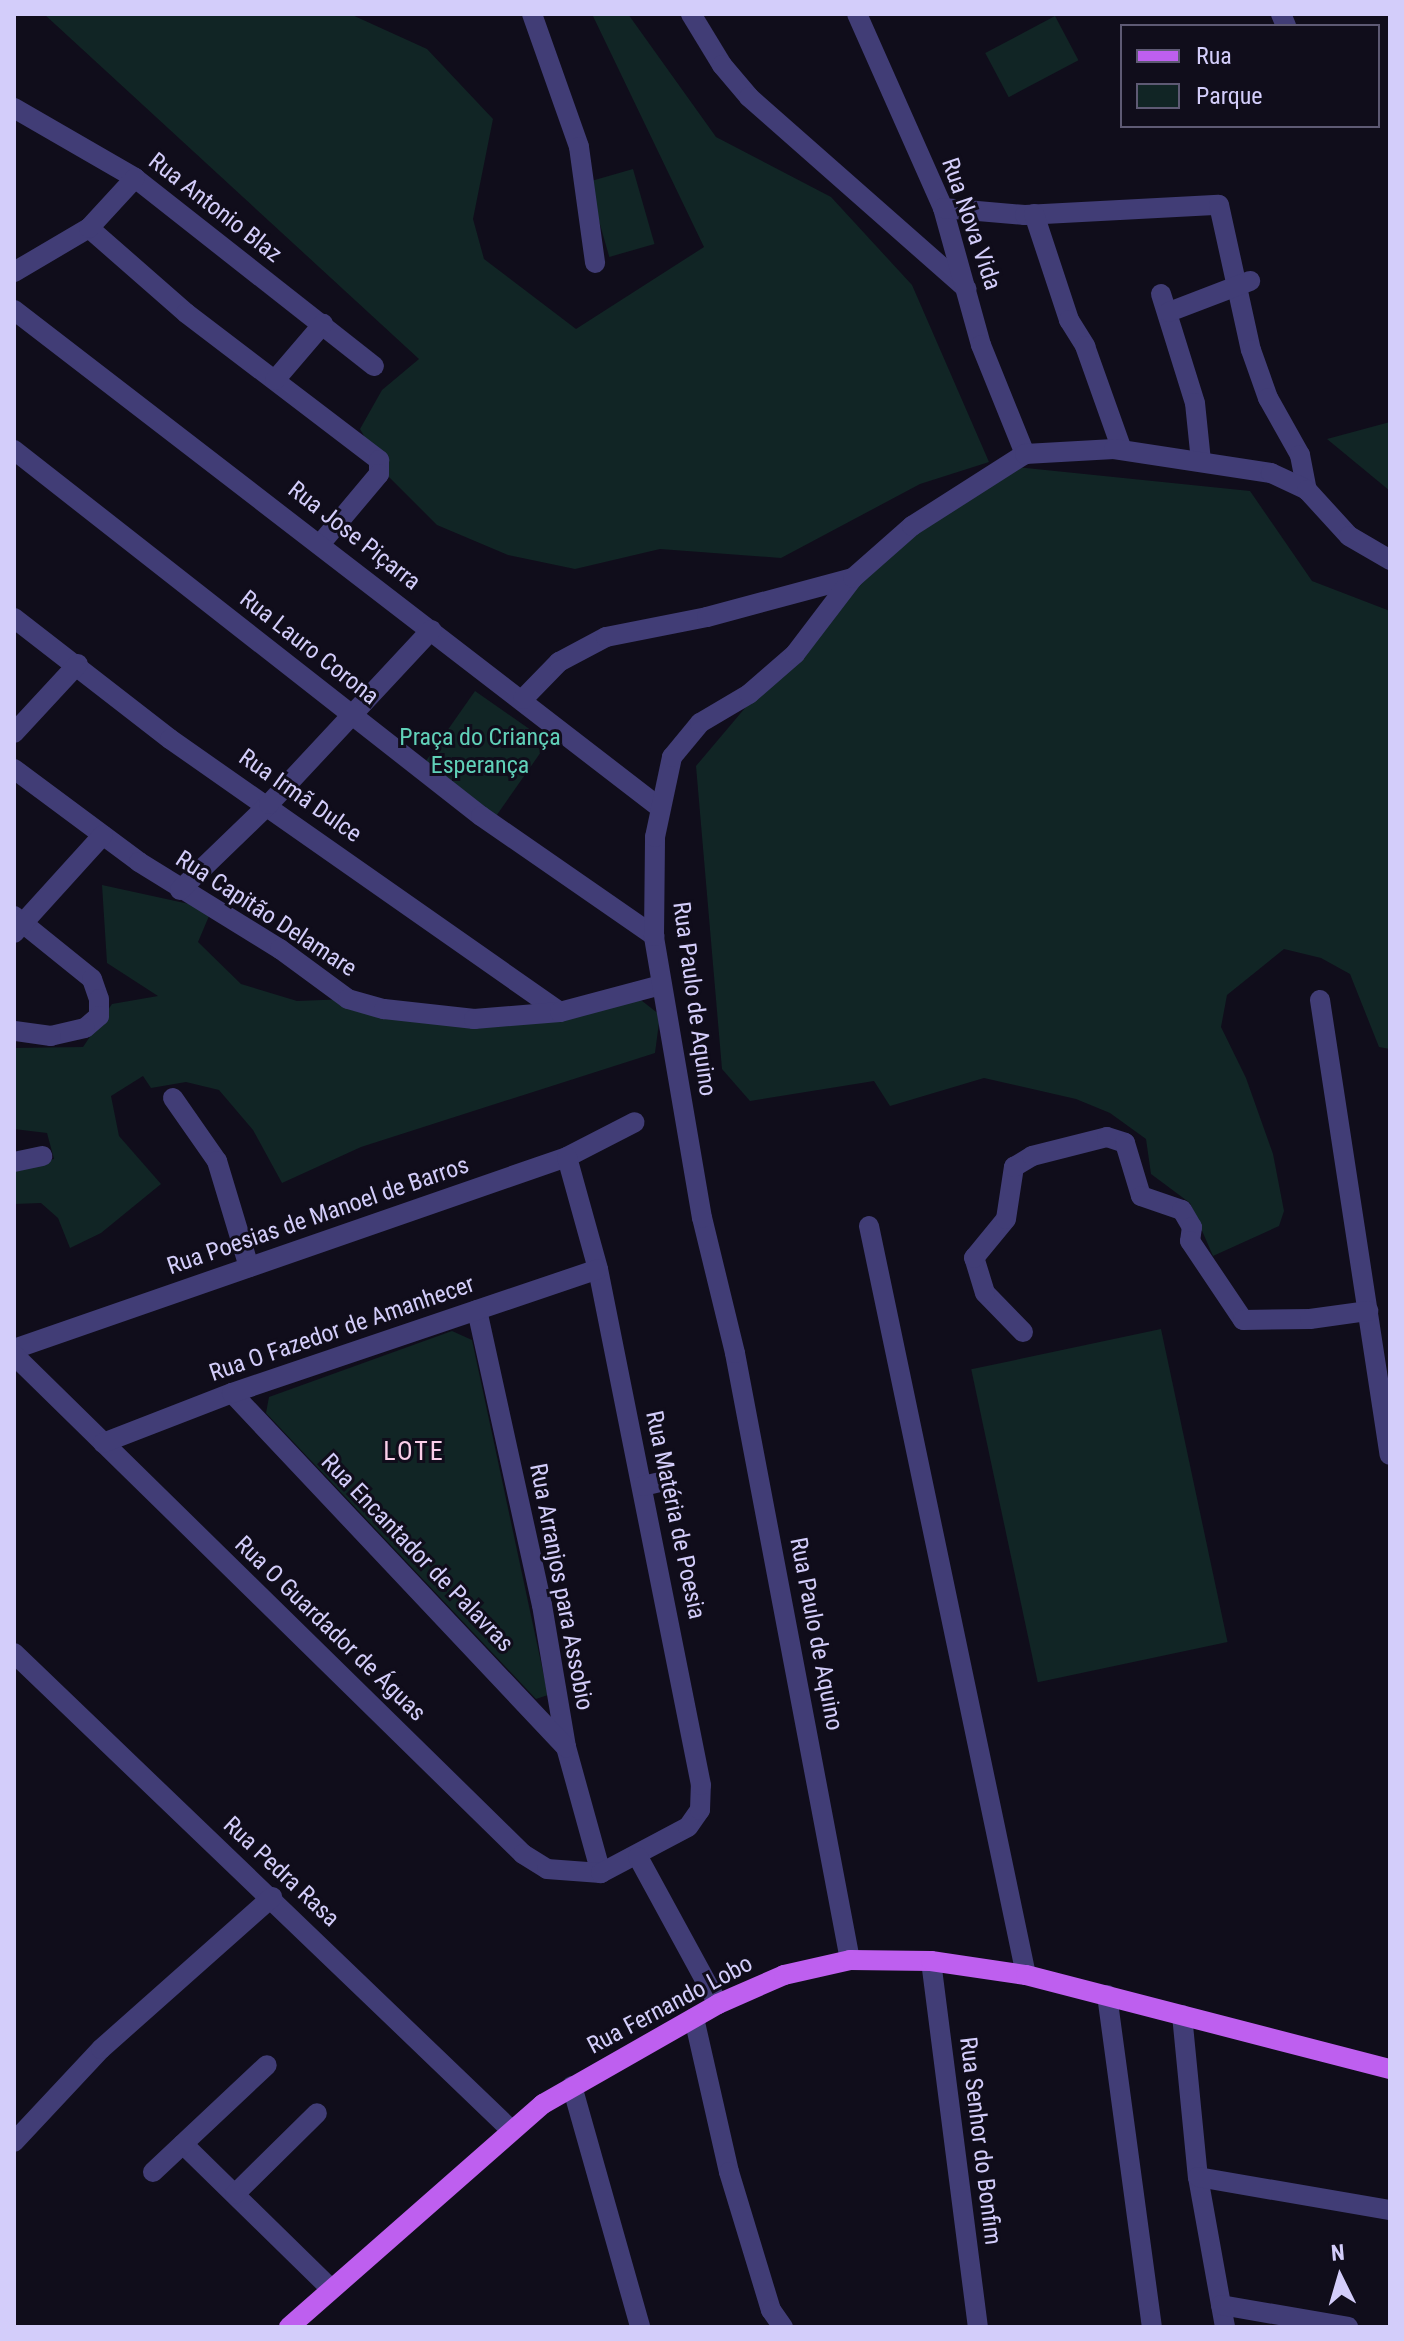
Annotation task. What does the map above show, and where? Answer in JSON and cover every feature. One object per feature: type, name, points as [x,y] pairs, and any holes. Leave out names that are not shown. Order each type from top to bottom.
[{"type":"main road","name":"Rua Fernando Lobo","points":[[289,2327],[329,2287],[510,2129],[572,2086],[718,2004],[784,1975],[850,1960],[931,1961],[1026,1975],[1390,2069]]},
{"type":"street","points":[[532,14],[579,147],[595,263]]},
{"type":"street","points":[[691,14],[722,65],[749,97],[967,289]]},
{"type":"street","name":"Rua Nova Vida","points":[[857,14],[943,208],[981,345],[1025,454]]},
{"type":"street","name":"Rua Antonio Blaz","points":[[14,108],[135,178],[374,366]]},
{"type":"street","points":[[14,272],[89,228],[135,178]]},
{"type":"street","points":[[943,208],[1034,214],[1219,205],[1243,284],[1255,362],[1300,455],[1307,490]]},
{"type":"street","points":[[1034,214],[1122,450]]},
{"type":"street","points":[[89,228],[186,313],[373,453],[381,463],[379,474],[322,542]]},
{"type":"street","points":[[1201,461],[1195,403],[1165,303],[1243,284]]},
{"type":"street","name":"Rua Jose Piçarra","points":[[14,310],[322,542],[659,807]]},
{"type":"street","points":[[275,380],[323,324]]},
{"type":"street","name":"Rua Lauro Corona","points":[[14,450],[355,714],[481,816],[654,936]]},
{"type":"street","points":[[1025,454],[1122,450],[1271,473],[1307,490],[1349,536],[1390,560]]},
{"type":"street","name":"Rua Paulo de Aquino","points":[[850,1960],[744,1398],[702,1218],[661,985],[654,936],[659,807],[672,757],[684,739],[784,665],[853,578],[912,526],[1025,454]]},
{"type":"street","points":[[523,699],[559,662],[606,637],[707,617],[853,578]]},
{"type":"street","name":"Rua Irmã Dulce","points":[[14,618],[78,664],[170,739],[269,804],[560,1012]]},
{"type":"street","points":[[180,890],[269,804],[431,630]]},
{"type":"street","points":[[14,733],[78,664]]},
{"type":"street","name":"Rua Capitão Delamare","points":[[14,769],[180,890],[280,949],[348,999],[384,1009],[474,1019],[560,1012],[661,985]]},
{"type":"street","points":[[14,1031],[51,1036],[85,1028],[99,1016],[92,979],[16,923],[103,835]]},
{"type":"street","points":[[1320,1000],[1390,1455]]},
{"type":"street","points":[[173,1098],[217,1161],[249,1267]]},
{"type":"street","name":"Rua Poesias de Manoel de Barros","points":[[14,1349],[567,1157],[635,1122]]},
{"type":"street","points":[[1023,1332],[985,1293],[974,1258],[1006,1219],[1014,1167],[1032,1156],[1107,1137],[1125,1143],[1141,1196],[1182,1210],[1192,1227],[1190,1241],[1243,1320],[1310,1319],[1368,1311]]},
{"type":"street","points":[[14,1162],[42,1156]]},
{"type":"street","name":"Rua Matéria de Poesia","points":[[567,1157],[598,1269],[701,1785],[700,1810],[688,1827],[638,1857]]},
{"type":"street","points":[[869,1226],[1026,1975]]},
{"type":"street","name":"Rua O Fazedor de Amanhecer","points":[[103,1443],[232,1393],[598,1269]]},
{"type":"street","name":"Rua Arranjos para Assobio","points":[[477,1310],[542,1605],[566,1747],[601,1873]]},
{"type":"street","name":"Rua O Guardador de Águas","points":[[14,1355],[523,1854],[547,1869],[601,1873],[638,1857]]},
{"type":"street","name":"Rua Encantador de Palavras","points":[[232,1393],[566,1747]]},
{"type":"street","points":[[643,1486],[665,1481]]},
{"type":"street","name":"Rua Pedra Rasa","points":[[17,1663],[272,1897],[510,2129]]},
{"type":"street","points":[[638,1857],[718,2004]]},
{"type":"street","points":[[14,2142],[101,2049],[272,1897]]},
{"type":"street","name":"Rua Senhor do Bonfim","points":[[931,1961],[978,2327]]},
{"type":"street","points":[[1107,1995],[1152,2327]]},
{"type":"street","points":[[1182,2015],[1198,2177],[1225,2327]]},
{"type":"street","points":[[694,2018],[729,2172],[771,2310],[783,2327]]},
{"type":"street","points":[[153,2172],[267,2065]]},
{"type":"street","points":[[572,2086],[640,2327]]},
{"type":"street","points":[[235,2194],[317,2113]]},
{"type":"street","points":[[183,2144],[329,2287]]},
{"type":"street","points":[[1198,2177],[1390,2210]]},
{"type":"street","points":[[1221,2305],[1348,2327]]},
{"type":"green space","points":[[44,14],[350,14],[427,49],[493,119],[473,219],[484,259],[576,329],[704,247],[592,14],[628,14],[716,137],[831,197],[912,285],[989,462],[920,484],[781,558],[660,549],[575,569],[508,555],[437,525],[386,474],[360,429],[382,390],[419,359]]},
{"type":"green space","points":[[1055,16],[1078,60],[1009,97],[985,53]]},
{"type":"green space","points":[[633,169],[654,244],[609,257],[588,182]]},
{"type":"green space","points":[[1390,422],[1390,491],[1327,439]]},
{"type":"green space","points":[[1005,466],[1250,491],[1312,581],[1390,611],[1390,1049],[1379,1047],[1350,974],[1321,958],[1284,949],[1227,995],[1221,1027],[1246,1078],[1273,1154],[1284,1211],[1279,1226],[1213,1256],[1190,1203],[1151,1174],[1146,1139],[1110,1113],[1076,1099],[984,1078],[890,1106],[874,1081],[750,1101],[722,1069],[696,766],[838,598],[912,526]]},
{"type":"green space","name":"Praça do Criança Esperança","points":[[475,691],[548,742],[496,816],[423,765]]},
{"type":"green space","points":[[102,885],[212,909],[198,942],[241,984],[297,1001],[348,999],[474,1019],[632,993],[660,1015],[655,1053],[361,1147],[282,1183],[253,1130],[219,1090],[186,1082],[151,1088],[143,1076],[111,1096],[119,1136],[161,1184],[101,1233],[70,1248],[58,1218],[41,1203],[14,1204],[14,1167],[54,1159],[47,1133],[14,1129],[14,1048],[83,1047],[112,1004],[158,996],[107,963]]},
{"type":"green space","points":[[1161,1329],[1228,1642],[1038,1682],[971,1369]]},
{"type":"green space","points":[[452,1331],[472,1340],[548,1695],[536,1699],[266,1413],[269,1397]]},
{"type":"district","name":"LOTE","points":[[414,1452]]}]
